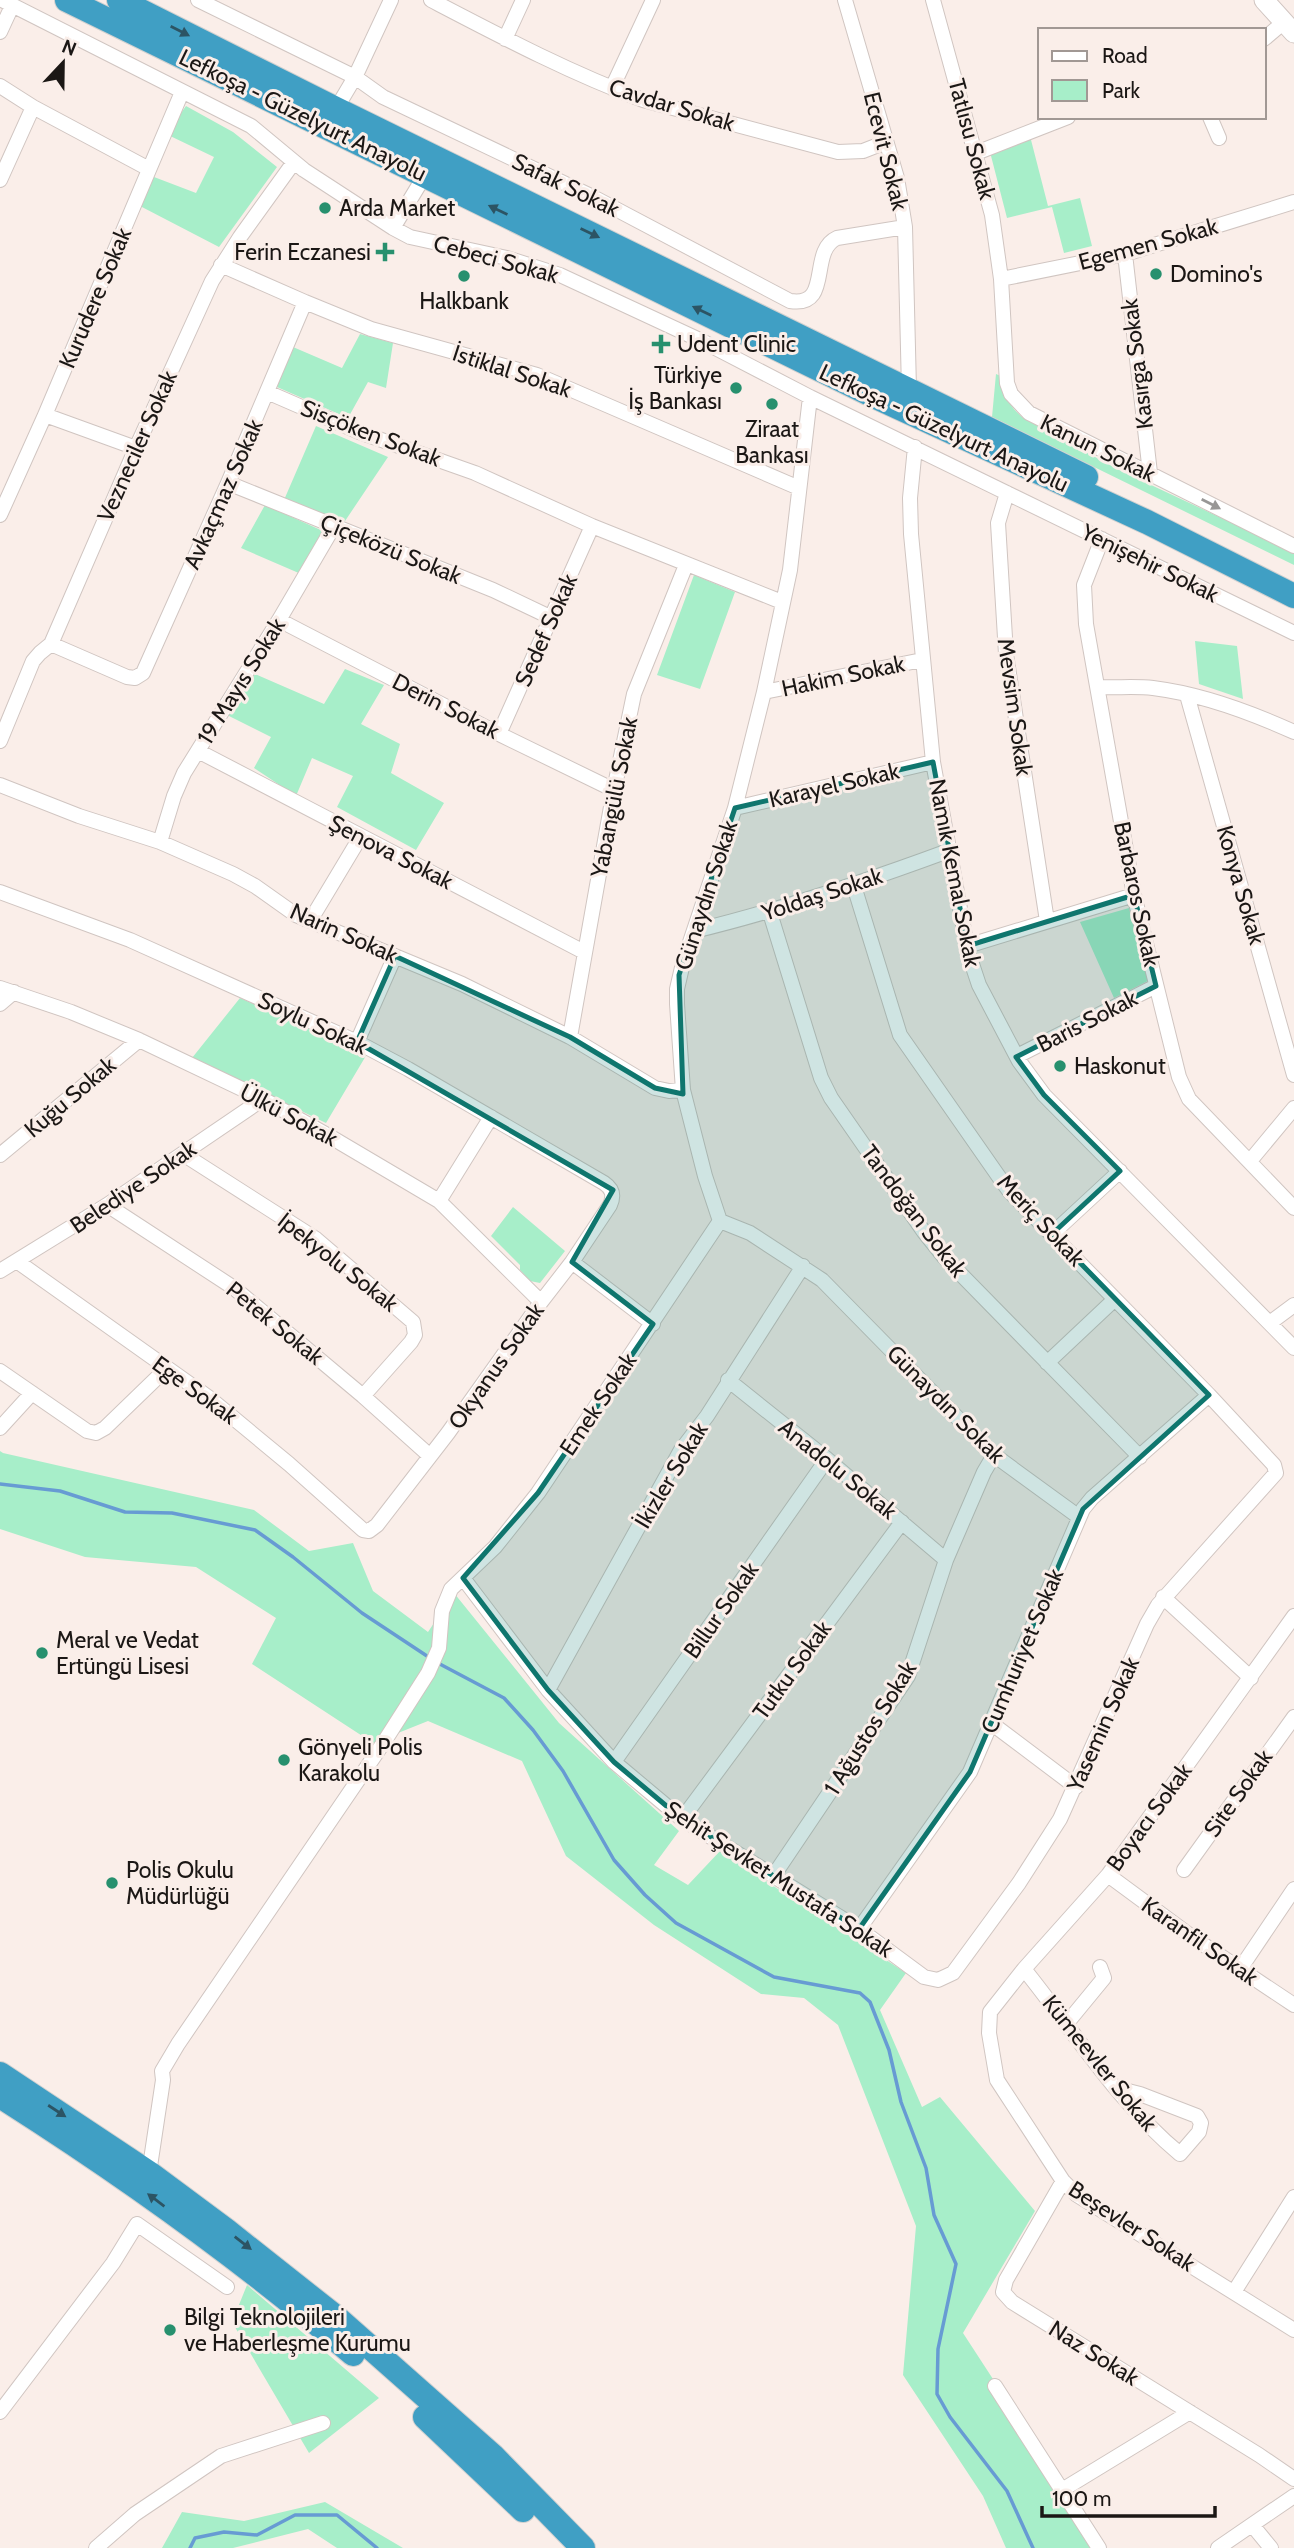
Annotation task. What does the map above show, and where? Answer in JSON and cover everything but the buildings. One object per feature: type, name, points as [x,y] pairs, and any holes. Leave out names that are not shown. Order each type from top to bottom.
[{"type":"highway","name":"Lefkoşa - Güzelyurt Anayolu","points":[[67,0],[876,397],[1147,522],[1294,596]]},
{"type":"highway","name":"Lefkoşa - Güzelyurt Anayolu","points":[[119,0],[1294,579]]},
{"type":"highway","points":[[0,2074],[149,2173],[227,2231],[347,2327],[493,2456],[583,2548]]},
{"type":"highway","points":[[0,2096],[135,2185],[310,2319],[480,2468],[560,2548]]},
{"type":"main road","points":[[1264,0],[1288,28]]},
{"type":"street","name":"Safak Sokak","points":[[198,0],[355,77],[383,97],[593,197],[790,301],[801,303],[809,300],[815,292],[825,248],[830,242],[838,238],[905,227]]},
{"type":"street","points":[[336,109],[355,77],[391,0]]},
{"type":"street","name":"Cavdar Sokak","points":[[431,0],[505,39],[643,100],[838,152],[863,151],[886,142]]},
{"type":"street","points":[[505,39],[523,0]]},
{"type":"street","points":[[612,88],[653,0]]},
{"type":"street","name":"Ecevit Sokak","points":[[845,0],[897,178],[905,227],[909,389]]},
{"type":"street","name":"Tatlısu Sokak","points":[[933,0],[992,215],[1001,279]]},
{"type":"street","points":[[0,32],[7,3]]},
{"type":"street","name":"Cebeci Sokak","points":[[7,3],[251,126],[295,162],[393,228],[411,237],[507,258],[560,275],[702,341],[1007,494]]},
{"type":"street","points":[[1266,38],[1288,28]]},
{"type":"street","points":[[0,86],[33,107],[149,169]]},
{"type":"street","name":"Kurudere Sokak","points":[[0,514],[5,492],[45,415],[182,92]]},
{"type":"street","points":[[0,180],[33,107]]},
{"type":"street","points":[[976,153],[1063,119]]},
{"type":"street","points":[[1211,119],[1219,138]]},
{"type":"street","name":"Vezneciler Sokak","points":[[0,741],[33,662],[51,644],[135,448],[221,265],[295,162]]},
{"type":"street","points":[[393,228],[425,175]]},
{"type":"street","name":"Egemen Sokak","points":[[1001,279],[1125,254],[1294,202]]},
{"type":"street","name":"Kasırga Sokak","points":[[1125,254],[1150,473]]},
{"type":"street","name":"İstiklal Sokak","points":[[221,265],[305,302],[393,336],[475,356],[537,375],[799,488]]},
{"type":"street","name":"Kanun Sokak","points":[[1001,279],[1007,383],[1018,404],[1028,413],[1294,546]]},
{"type":"street","name":"Avkaçmaz Sokak","points":[[51,644],[133,678],[140,675],[146,667],[305,302]]},
{"type":"street","name":"Sisçöken Sokak","points":[[267,392],[359,432],[475,473],[592,526]]},
{"type":"street","name":"Günaydın Sokak","points":[[810,397],[790,570],[764,692],[735,808],[683,963],[677,989],[683,1090],[705,1176],[720,1221],[750,1233],[803,1266],[833,1291],[994,1455],[1079,1517]]},
{"type":"street","points":[[857,419],[876,397]]},
{"type":"street","points":[[45,415],[135,448]]},
{"type":"street","name":"Namık Kemal Sokak","points":[[915,447],[910,498],[911,534],[933,762],[967,946],[979,985],[1017,1056],[1044,1095],[1294,1348]]},
{"type":"street","name":"Çiçeközü Sokak","points":[[228,483],[493,590],[552,618]]},
{"type":"street","name":"Yenişehir Sokak","points":[[1007,494],[1294,633]]},
{"type":"street","name":"Mevsim Sokak","points":[[1007,494],[998,523],[1006,653],[1047,921]]},
{"type":"street","name":"19 Mayıs Sokak","points":[[160,842],[179,783],[334,526]]},
{"type":"street","points":[[592,526],[782,602]]},
{"type":"street","name":"Sedef Sokak","points":[[499,734],[592,526]]},
{"type":"street","name":"Barbaros Sokak","points":[[1102,540],[1086,576],[1086,624],[1133,895],[1185,1092],[1294,1208]]},
{"type":"street","name":"Yabangülü Sokak","points":[[570,1037],[634,694],[686,565]]},
{"type":"street","name":"Derin Sokak","points":[[279,620],[499,734],[614,790]]},
{"type":"street","name":"Hakim Sokak","points":[[764,692],[922,660]]},
{"type":"street","points":[[1098,687],[1150,688],[1187,695],[1239,710],[1294,732]]},
{"type":"street","name":"Konya Sokak","points":[[1187,695],[1294,1075]]},
{"type":"street","name":"Şenova Sokak","points":[[198,751],[584,952]]},
{"type":"street","name":"Karayel Sokak","points":[[735,808],[933,762]]},
{"type":"street","name":"Narin Sokak","points":[[0,785],[79,816],[160,842],[242,879],[296,915],[442,975],[570,1037],[655,1088],[683,1090]]},
{"type":"street","points":[[310,921],[361,836]]},
{"type":"street","name":"Yoldaş Sokak","points":[[694,932],[770,913],[948,851]]},
{"type":"street","name":"Meriç Sokak","points":[[853,886],[893,1019],[904,1043],[1005,1185],[1209,1395],[1274,1465],[1276,1473]]},
{"type":"street","name":"Soylu Sokak","points":[[0,892],[130,940],[357,1042],[610,1188]]},
{"type":"street","points":[[967,946],[1133,895]]},
{"type":"street","name":"Tandoğan Sokak","points":[[770,913],[827,1091],[933,1244],[1140,1457]]},
{"type":"street","points":[[357,1042],[395,956]]},
{"type":"street","name":"Baris Sokak","points":[[1017,1056],[1156,986]]},
{"type":"street","points":[[0,1004],[7,990]]},
{"type":"street","name":"Ülkü Sokak","points":[[7,990],[139,1040],[263,1099],[439,1200],[541,1302]]},
{"type":"street","name":"Kuğu Sokak","points":[[0,1155],[139,1040]]},
{"type":"street","name":"Belediye Sokak","points":[[0,1271],[107,1205],[263,1099]]},
{"type":"street","points":[[1250,1161],[1294,1108]]},
{"type":"street","points":[[439,1200],[491,1117]]},
{"type":"street","name":"İpekyolu Sokak","points":[[183,1154],[316,1239],[412,1322],[415,1335],[411,1342],[363,1396]]},
{"type":"street","points":[[1052,1234],[1119,1171]]},
{"type":"street","name":"Okyanus Sokak","points":[[363,1530],[375,1528],[572,1262],[611,1202],[610,1188]]},
{"type":"street","name":"Petek Sokak","points":[[107,1205],[234,1288],[430,1456]]},
{"type":"street","name":"Emek Sokak","points":[[149,2173],[163,2080],[162,2071],[178,2044],[377,1753],[428,1672],[439,1648],[439,1629],[445,1601],[451,1589],[495,1547],[538,1493],[720,1221]]},
{"type":"street","name":"Ege Sokak","points":[[18,1262],[217,1404],[363,1530]]},
{"type":"street","points":[[572,1262],[653,1324]]},
{"type":"street","name":"İkizler Sokak","points":[[548,1690],[681,1450],[707,1416],[803,1266]]},
{"type":"street","points":[[1047,1363],[1115,1299]]},
{"type":"street","points":[[1271,1322],[1294,1305]]},
{"type":"street","points":[[0,1371],[87,1431],[96,1433],[166,1369]]},
{"type":"street","name":"Anadolu Sokak","points":[[728,1380],[827,1459],[946,1560]]},
{"type":"street","points":[[0,1429],[32,1393]]},
{"type":"street","name":"Cumhuriyet Sokak","points":[[859,1929],[963,1785],[1079,1517],[1092,1498],[1209,1395]]},
{"type":"street","name":"1 Ağustos Sokak","points":[[774,1875],[908,1676],[946,1560],[994,1455]]},
{"type":"street","name":"Billur Sokak","points":[[614,1762],[827,1459]]},
{"type":"street","name":"Yasemin Sokak","points":[[938,1980],[953,1973],[1019,1883],[1053,1831],[1076,1787],[1147,1624],[1163,1597],[1276,1473]]},
{"type":"street","name":"Tutku Sokak","points":[[682,1819],[902,1522]]},
{"type":"street","name":"Şehit Şevket Mustafa Sokak","points":[[463,1578],[548,1690],[614,1762],[682,1819],[859,1929],[924,1977],[938,1980]]},
{"type":"street","points":[[1163,1597],[1251,1678]]},
{"type":"street","name":"Boyacı Sokak","points":[[992,2008],[1108,1875],[1294,1616]]},
{"type":"street","name":"Site Sokak","points":[[1184,1870],[1294,1717]]},
{"type":"street","points":[[991,1723],[1076,1787]]},
{"type":"street","name":"Karanfil Sokak","points":[[1108,1875],[1294,2005]]},
{"type":"street","points":[[1240,1969],[1294,1889]]},
{"type":"street","points":[[1067,2023],[1104,1978],[1100,1967]]},
{"type":"street","name":"Kümeevler Sokak","points":[[1024,1969],[1116,2088],[1159,2137],[1180,2154],[1199,2133],[1201,2123],[1197,2116],[1140,2094],[1116,2088]]},
{"type":"street","name":"Beşevler Sokak","points":[[992,2008],[989,2033],[995,2075],[1063,2181],[1077,2195],[1294,2330]]},
{"type":"street","name":"Naz Sokak","points":[[1063,2181],[1006,2280],[1003,2292],[1012,2302],[1294,2479]]},
{"type":"street","points":[[1234,2292],[1294,2197]]},
{"type":"street","points":[[0,2412],[113,2263],[137,2224],[227,2287]]},
{"type":"street","points":[[995,2386],[1099,2548]]},
{"type":"street","points":[[1062,2490],[1190,2412]]},
{"type":"street","points":[[96,2548],[135,2514],[221,2456],[323,2423]]},
{"type":"street","points":[[1218,2548],[1294,2496]]},
{"type":"street","points":[[1253,2526],[1271,2548]]},
{"type":"highlighted area","points":[[933,762],[967,946],[1134,895],[1156,986],[1016,1057],[1044,1095],[1120,1171],[1052,1234],[1209,1395],[1083,1509],[970,1772],[859,1929],[682,1819],[614,1762],[548,1690],[463,1578],[538,1493],[653,1324],[572,1262],[613,1190],[357,1042],[395,956],[570,1037],[655,1088],[683,1094],[679,975],[735,808]]},
{"type":"green space","points":[[186,106],[233,132],[277,167],[219,247],[140,206],[154,177],[196,193],[214,157],[166,134]]},
{"type":"green space","points":[[1030,136],[1048,206],[1080,198],[1092,246],[1064,253],[1052,207],[1007,218],[990,152]]},
{"type":"green space","points":[[360,334],[393,343],[386,388],[368,382],[348,418],[277,387],[293,347],[342,368]]},
{"type":"green space","points":[[996,374],[1003,377],[1008,400],[1022,417],[1117,469],[1294,552],[1294,565],[992,417]]},
{"type":"green space","points":[[316,426],[388,457],[343,524],[284,500]]},
{"type":"green space","points":[[265,505],[323,531],[301,574],[241,548]]},
{"type":"green space","points":[[694,575],[735,592],[700,689],[657,675]]},
{"type":"green space","points":[[1195,641],[1237,646],[1243,699],[1199,684]]},
{"type":"green space","points":[[345,669],[384,685],[361,724],[400,744],[391,773],[444,803],[416,850],[337,807],[353,776],[312,758],[296,796],[254,768],[271,737],[227,715],[255,674],[324,704]]},
{"type":"green space","points":[[1129,908],[1148,981],[1114,998],[1080,922]]},
{"type":"green space","points":[[240,998],[367,1054],[326,1123],[192,1058]]},
{"type":"green space","points":[[513,1207],[565,1251],[540,1283],[530,1281],[520,1270],[520,1265],[491,1236]]},
{"type":"green space","points":[[0,1451],[254,1510],[309,1551],[353,1543],[373,1591],[428,1632],[454,1593],[559,1723],[679,1831],[654,1865],[688,1885],[720,1851],[906,1973],[880,2010],[922,2107],[940,2097],[1035,2211],[963,2333],[1103,2548],[1006,2548],[983,2496],[903,2375],[916,2226],[838,2025],[804,1998],[761,1994],[654,1925],[566,1856],[522,1761],[428,1721],[373,1743],[252,1664],[276,1618],[196,1567],[85,1557],[0,1529]]},
{"type":"green space","points":[[247,2285],[379,2398],[309,2453],[232,2322]]},
{"type":"green space","points":[[325,2502],[403,2548],[337,2548],[308,2529],[233,2548],[162,2548],[182,2512],[244,2521]]},
{"type":"waterway","points":[[0,1484],[60,1491],[125,1512],[172,1513],[255,1530],[362,1613],[430,1658]]},
{"type":"waterway","points":[[436,1662],[504,1698],[533,1730],[563,1771],[614,1860],[645,1895],[676,1923],[774,1977],[860,1993],[870,2002],[889,2050],[901,2102],[926,2168],[934,2215],[956,2264],[938,2349],[937,2394],[950,2417],[1007,2491],[1033,2548]]},
{"type":"waterway","points":[[190,2548],[195,2538],[224,2532],[257,2535],[295,2515],[337,2515],[377,2548]]},
{"type":"place","name":"Arda Market","points":[[325,208]]},
{"type":"place","name":"Ferin Eczanesi","points":[[385,252]]},
{"type":"place","name":"Domino's","points":[[1156,274]]},
{"type":"place","name":"Halkbank","points":[[464,276]]},
{"type":"place","name":"Udent Clinic","points":[[661,344]]},
{"type":"place","name":"Türkiye İş Bankası","points":[[736,388]]},
{"type":"place","name":"Ziraat Bankası","points":[[772,404]]},
{"type":"place","name":"Haskonut","points":[[1060,1066]]},
{"type":"place","name":"Meral ve Vedat Ertüngü Lisesi","points":[[42,1653]]},
{"type":"place","name":"Gönyeli Polis Karakolu","points":[[284,1760]]},
{"type":"place","name":"Polis Okulu Müdürlüğü","points":[[112,1883]]},
{"type":"place","name":"Bilgi Teknolojileri ve Haberleşme Kurumu","points":[[170,2330]]}]
